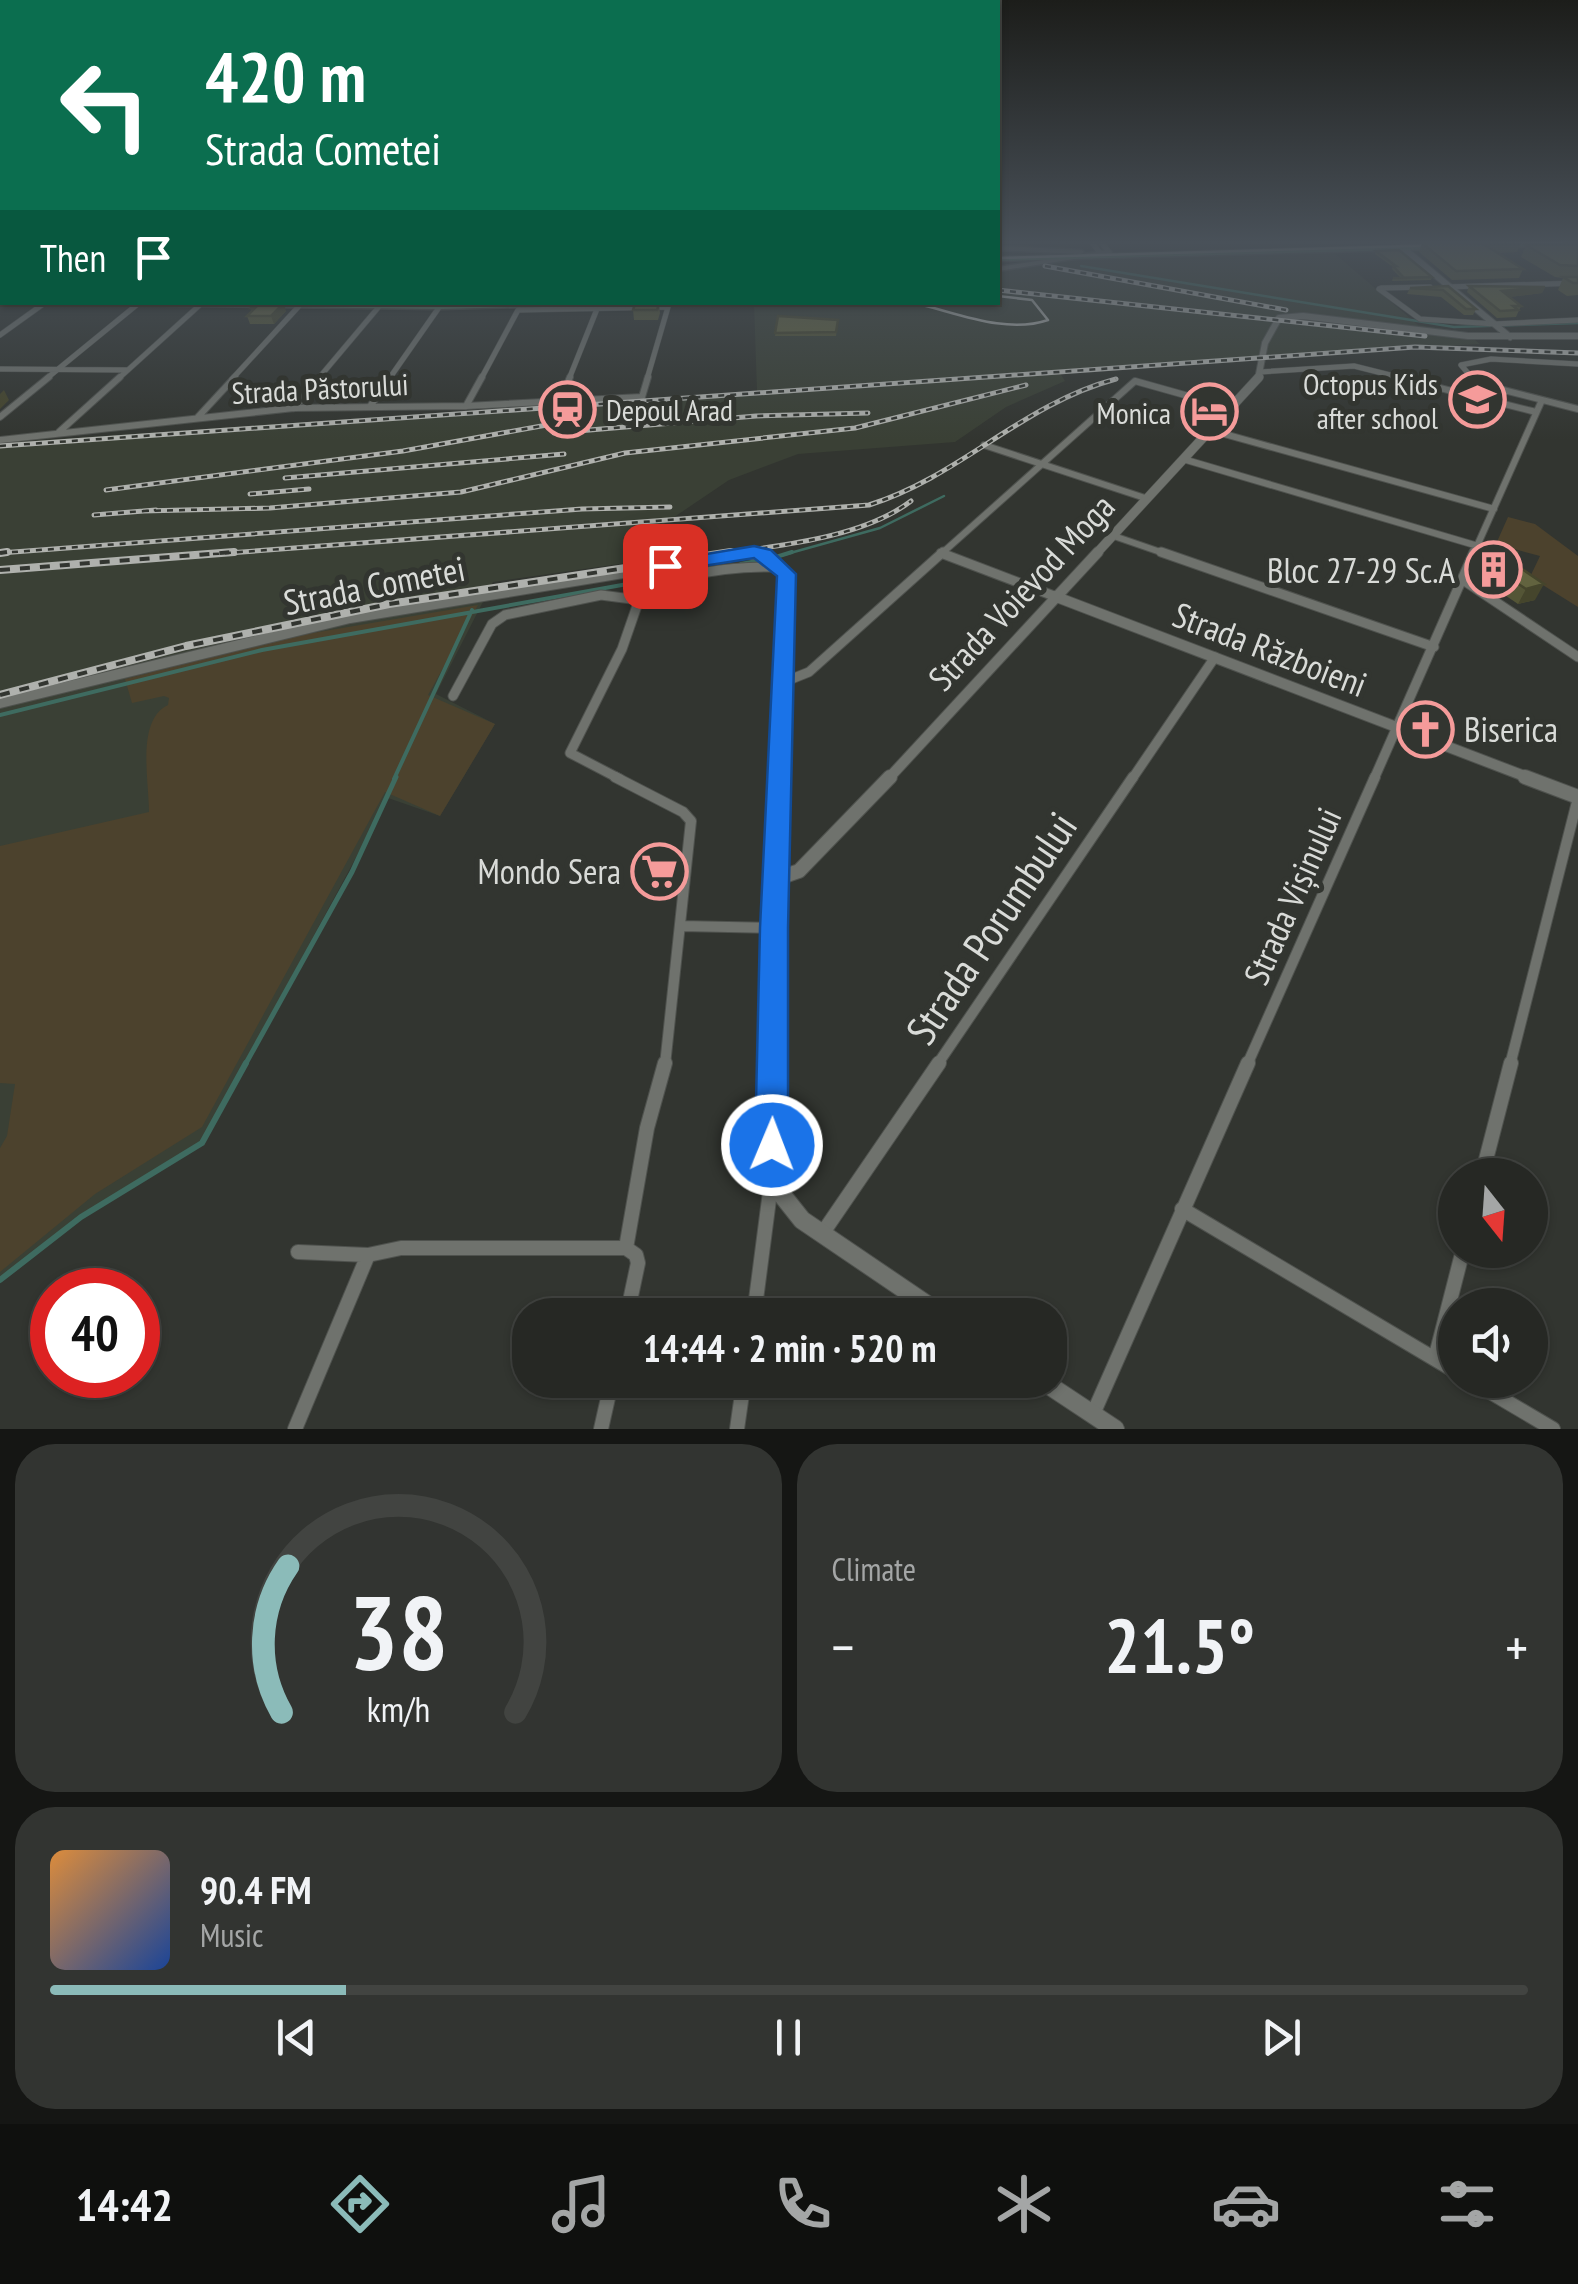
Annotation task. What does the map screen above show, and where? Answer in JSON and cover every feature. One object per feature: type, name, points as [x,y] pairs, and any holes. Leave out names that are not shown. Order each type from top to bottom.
[{"type":"street","points":[[0,335],[39,307]]},
{"type":"street","points":[[0,417],[135,307]]},
{"type":"street","points":[[57,434],[199,307]]},
{"type":"street","points":[[197,418],[298,307]]},
{"type":"street","points":[[294,408],[378,307]]},
{"type":"street","points":[[371,405],[440,307]]},
{"type":"street","points":[[466,406],[518,310],[668,307],[642,397]]},
{"type":"street","points":[[1401,307],[1414,318],[1495,324],[1578,320]]},
{"type":"street","points":[[1474,307],[1508,335],[1578,336]]},
{"type":"street","points":[[560,402],[597,309]]},
{"type":"street","name":"Strada Voievod Moga","points":[[776,879],[800,872],[1231,408],[1260,372],[1265,344],[1276,320],[1302,316],[1456,335],[1508,335]]},
{"type":"street","points":[[1578,364],[1491,359],[1461,365],[1474,382],[1578,409]]},
{"type":"street","points":[[1260,372],[1354,366],[1536,412]]},
{"type":"street","points":[[0,369],[128,370]]},
{"type":"street","points":[[784,682],[809,672],[1135,381],[1231,408]]},
{"type":"street","name":"Strada Păstorului","points":[[0,440],[294,408],[466,406],[642,397]]},
{"type":"street","name":"Strada Vișinului","points":[[1092,1414],[1542,400]]},
{"type":"street","points":[[1210,430],[1494,509]]},
{"type":"street","points":[[984,446],[1145,498]]},
{"type":"street","points":[[1183,459],[1478,546]]},
{"type":"street","points":[[1110,535],[1434,646]]},
{"type":"street","name":"Strada Cometei","points":[[0,703],[185,653],[476,596],[754,552],[779,565]]},
{"type":"street","name":"Strada Războieni","points":[[941,553],[1578,798]]},
{"type":"street","points":[[626,1248],[646,1128],[663,1077],[692,827],[688,816],[570,753],[622,648],[639,600],[647,592],[686,578],[779,565],[787,577],[774,928],[771,1181],[756,1298]]},
{"type":"street","points":[[1463,580],[1578,657]]},
{"type":"street","points":[[454,696],[492,624],[504,615],[601,595],[639,600]]},
{"type":"street","name":"Strada Porumbului","points":[[821,1235],[1215,657]]},
{"type":"street","points":[[1486,1158],[1578,798]]},
{"type":"street","points":[[681,926],[774,928]]},
{"type":"street","points":[[771,1181],[794,1212],[821,1235],[916,1298]]},
{"type":"street","points":[[1182,1209],[1438,1361]]},
{"type":"street","points":[[298,1252],[368,1255],[401,1248],[626,1248],[636,1255],[638,1262],[631,1298]]},
{"type":"street","points":[[294,1429],[368,1255]]},
{"type":"street","points":[[1435,1359],[1458,1268]]},
{"type":"street","points":[[1067,1397],[1115,1429]]},
{"type":"street","points":[[601,1429],[608,1398]]},
{"type":"street","points":[[737,1429],[741,1398]]},
{"type":"street","points":[[1500,1398],[1553,1429]]},
{"type":"shaded area","points":[[754,307],[1397,307],[1418,325],[1465,332],[1480,344],[1058,370],[1065,381],[1006,407],[955,442],[798,454],[729,480],[658,528],[668,557],[493,582],[436,694],[495,724],[440,816],[388,798],[202,1143],[81,1217],[0,1280],[0,443],[757,391]]},
{"type":"shaded area","points":[[1508,517],[1535,524],[1578,556],[1578,607],[1530,577],[1540,556],[1496,544]]},
{"type":"shaded area","points":[[478,605],[428,695],[495,724],[440,816],[385,792],[202,1127],[95,1194],[0,1272],[0,1148],[7,1136],[15,1084],[0,1083],[0,846],[149,812],[148,737],[169,698],[132,703],[125,679],[295,636]]},
{"type":"building","points":[[280,307],[271,316],[247,316],[255,308],[251,308]]},
{"type":"building","points":[[634,307],[658,307],[657,310],[633,310]]},
{"type":"building","points":[[1495,307],[1518,310],[1500,311]]},
{"type":"building","points":[[778,316],[838,320],[836,332],[775,333]]},
{"type":"building","points":[[1491,545],[1517,552],[1510,572],[1522,569],[1544,584],[1526,589],[1485,562]]},
{"type":"waterway","points":[[1330,307],[1454,327],[1578,323]]},
{"type":"waterway","points":[[783,555],[880,528],[944,496]]},
{"type":"waterway","points":[[776,557],[792,552]]},
{"type":"waterway","points":[[741,564],[762,560]]},
{"type":"waterway","points":[[471,612],[683,574]]},
{"type":"waterway","points":[[0,715],[262,650],[471,612]]},
{"type":"waterway","points":[[394,779],[471,612]]},
{"type":"waterway","points":[[245,1065],[352,872],[396,777]]},
{"type":"waterway","points":[[0,1280],[81,1217],[202,1143],[246,1063]]},
{"type":"tram line","points":[[928,307],[1014,325],[1048,320],[1037,307]]},
{"type":"railway","points":[[1153,307],[1425,336]]},
{"type":"railway","points":[[1268,307],[1286,310]]},
{"type":"railway","points":[[0,446],[1415,347],[1578,353]]},
{"type":"railway","points":[[201,555],[869,505],[933,477],[1051,405],[1116,379]]},
{"type":"railway","points":[[144,511],[270,508],[461,492],[625,453],[855,428],[1026,385]]},
{"type":"railway","points":[[554,433],[756,416],[868,413]]},
{"type":"railway","points":[[106,490],[403,451],[569,421]]},
{"type":"railway","points":[[285,478],[564,454]]},
{"type":"railway","points":[[250,494],[309,489]]},
{"type":"railway","points":[[714,555],[843,532],[891,514],[911,501]]},
{"type":"railway","points":[[7,552],[0,553],[582,509],[670,507]]},
{"type":"railway","points":[[144,511],[156,510]]},
{"type":"railway","points":[[94,515],[144,511]]},
{"type":"railway","points":[[0,570],[234,552]]},
{"type":"railway","points":[[0,695],[186,646],[389,604],[731,552]]},
{"type":"place","name":"Octopus Kids after school","points":[[1477,400]]},
{"type":"place","name":"Depoul Arad","points":[[567,409]]},
{"type":"place","name":"Monica","points":[[1210,412]]},
{"type":"place","name":"Bloc 27-29 Sc.A","points":[[1494,570]]},
{"type":"place","name":"Biserica","points":[[1425,729]]},
{"type":"place","name":"Mondo Sera","points":[[660,871]]},
{"type":"route","points":[[665,566],[754,552],[782,566],[786,574],[774,928],[772,1145]]}]
